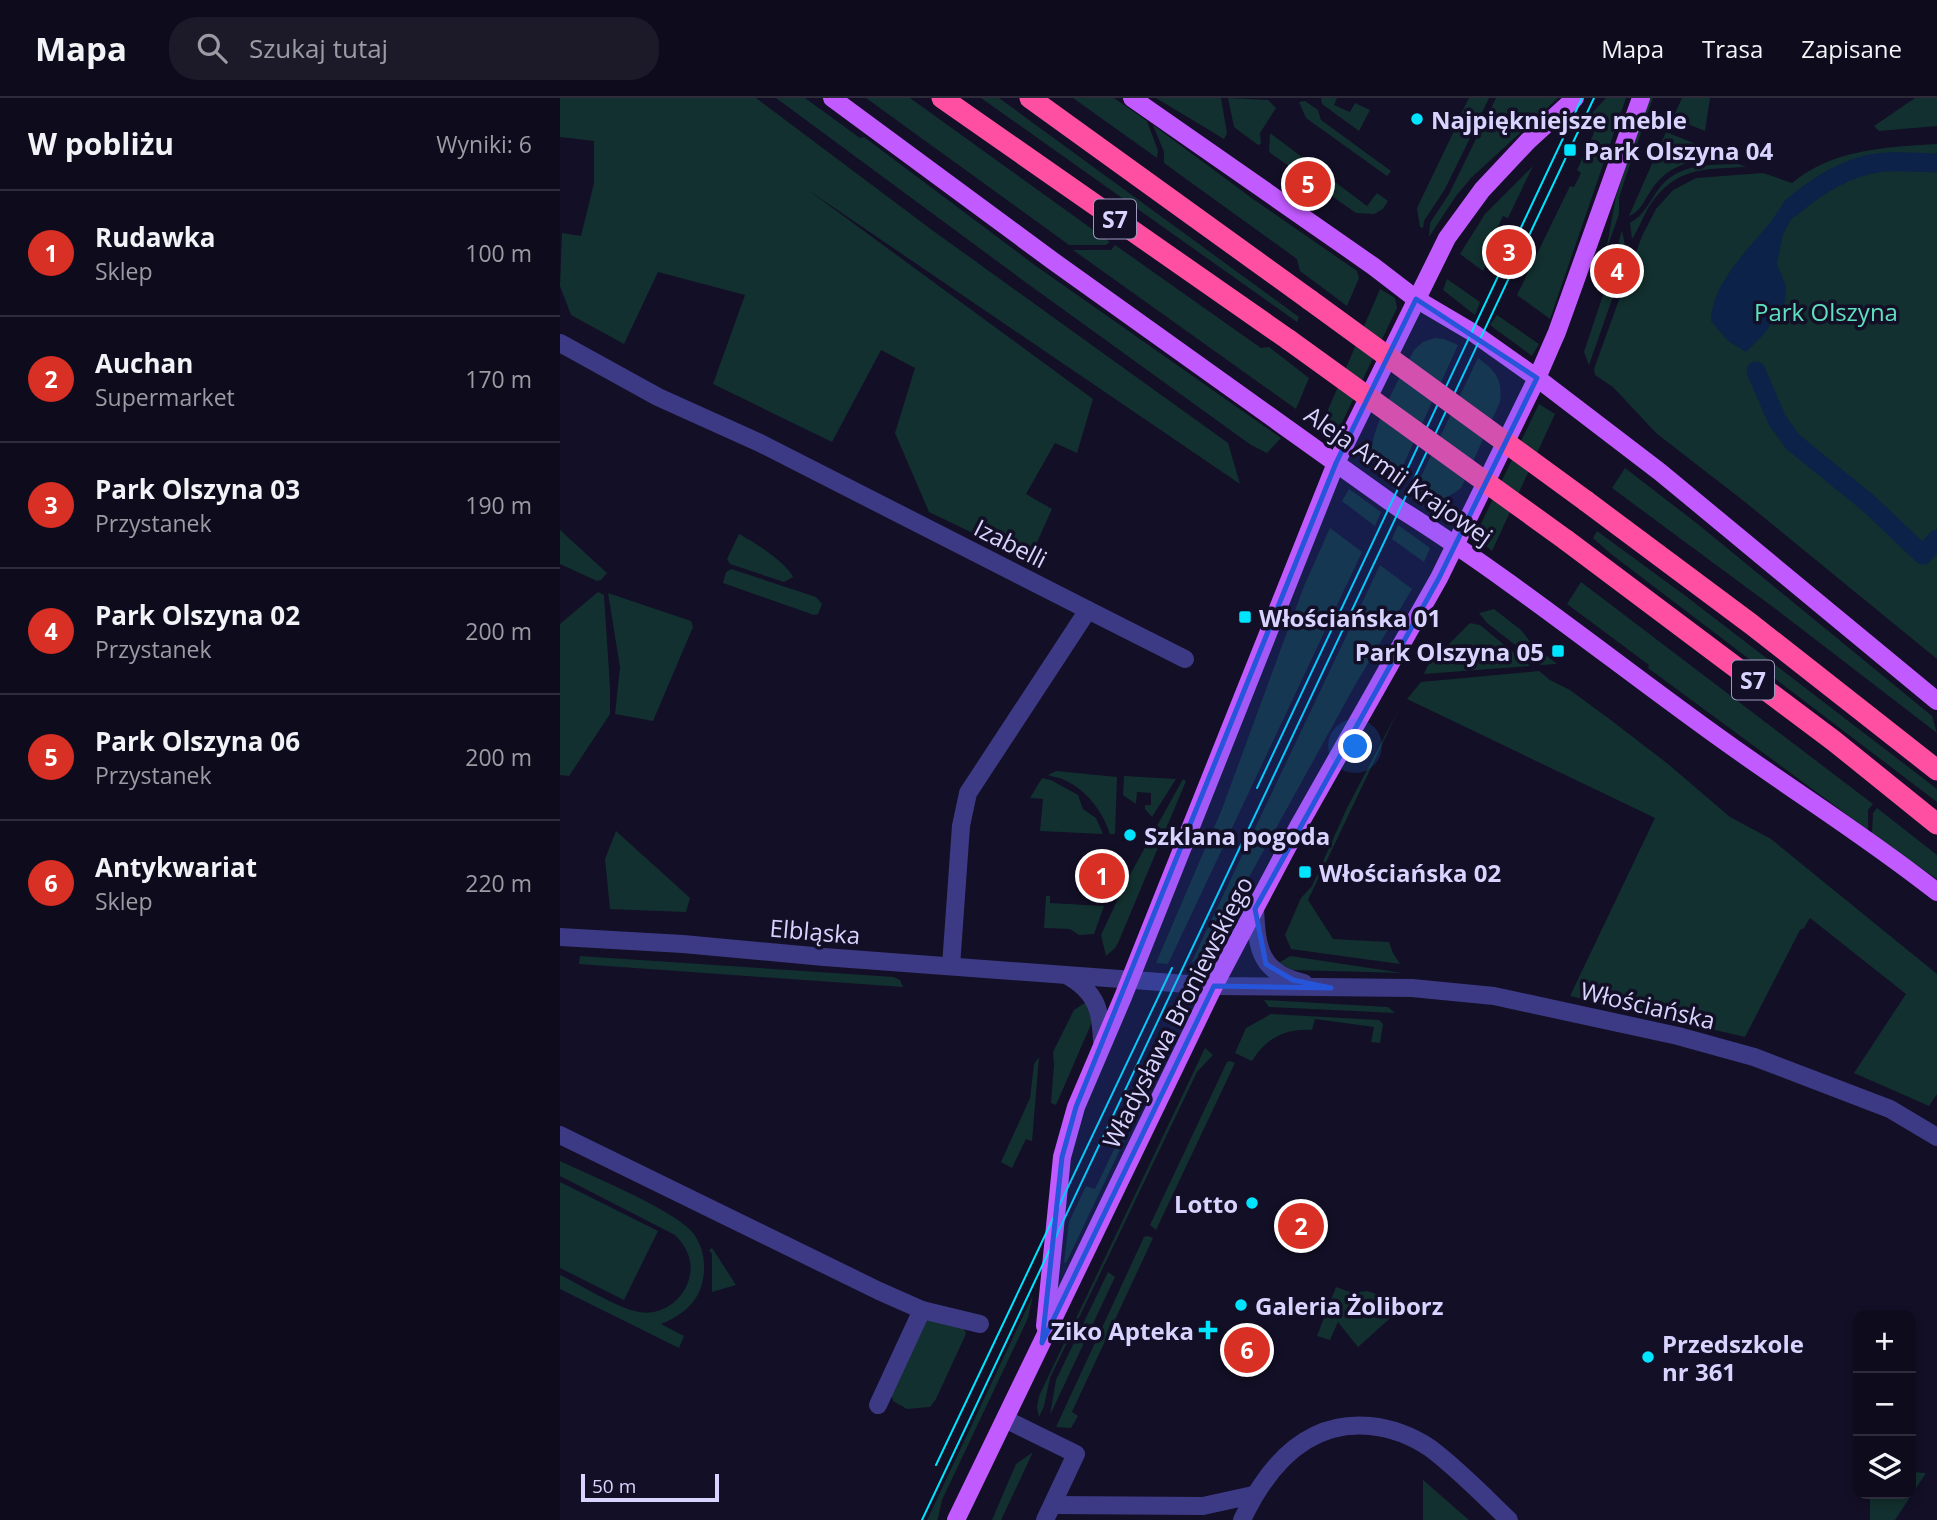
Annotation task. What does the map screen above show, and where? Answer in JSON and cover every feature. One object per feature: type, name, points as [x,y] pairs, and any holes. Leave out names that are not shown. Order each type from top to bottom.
[{"type":"highway","name":"Aleja Armii Krajowej","points":[[942,98],[1289,340],[1566,540],[1834,741],[1937,824]]},
{"type":"highway","name":"S7","points":[[1030,98],[1586,501],[1751,624],[1937,770]]},
{"type":"main road","name":"Aleja Armii Krajowej","points":[[832,98],[1053,261],[1400,509],[1456,544],[1937,892]]},
{"type":"main road","points":[[1132,98],[1416,299],[1481,337],[1537,378],[1660,472],[1937,701]]},
{"type":"main road","name":"Władysława Broniewskiego","points":[[1042,1343],[1062,1157],[1076,1107],[1336,463],[1447,238],[1482,190],[1528,141],[1575,98]]},
{"type":"main road","name":"Władysława Broniewskiego","points":[[956,1520],[1214,986],[1298,827],[1430,594],[1537,378],[1558,332],[1641,98]]},
{"type":"street","name":"Izabelli","points":[[560,343],[659,397],[760,443],[1185,659]]},
{"type":"street","points":[[951,966],[961,826],[968,793],[1088,610]]},
{"type":"street","name":"Włościańska","points":[[1255,909],[1256,936],[1266,964],[1275,972],[1293,980],[1331,988]]},
{"type":"street","name":"Elbląska","points":[[560,937],[683,944],[1214,986]]},
{"type":"street","points":[[1065,975],[1085,986],[1091,994],[1101,1022],[1102,1041]]},
{"type":"street","name":"Włościańska","points":[[1214,986],[1412,988],[1494,996],[1678,1036],[1754,1057],[1891,1109],[1937,1136]]},
{"type":"street","points":[[560,1136],[922,1310],[980,1324]]},
{"type":"street","points":[[878,1405],[922,1310]]},
{"type":"street","points":[[1005,1419],[1076,1454],[1049,1512],[1206,1513],[1254,1495]]},
{"type":"street","points":[[1242,1520],[1267,1475],[1284,1457],[1316,1434],[1339,1427],[1381,1427],[1428,1447],[1509,1520]]},
{"type":"highlighted area","points":[[1416,299],[1537,378],[1439,578],[1255,909],[1266,964],[1293,980],[1331,988],[1214,986],[1042,1343],[1062,1157],[1076,1107],[1336,463]]},
{"type":"green space","points":[[560,98],[756,98],[932,230],[1228,443],[1240,484],[808,190],[1093,399],[1077,453],[1055,443],[1026,494],[1052,509],[1029,560],[929,512],[895,433],[915,368],[881,350],[832,442],[713,384],[745,295],[658,272],[624,344],[571,315],[560,286],[562,233],[581,236],[594,183],[594,141],[560,137]]},
{"type":"green space","points":[[776,98],[805,98],[860,138],[864,137],[1036,266],[1281,438],[1267,453],[1251,445]]},
{"type":"green space","points":[[866,98],[910,98],[1110,242],[1106,245],[1069,245]]},
{"type":"green space","points":[[981,98],[999,98],[1299,317],[1297,322]]},
{"type":"green space","points":[[1073,98],[1114,98],[1147,121],[1158,151],[1157,158]]},
{"type":"green space","points":[[1156,98],[1221,98],[1227,133],[1224,139]]},
{"type":"green space","points":[[1228,98],[1268,100],[1276,108],[1260,133],[1261,144],[1258,145],[1234,127]]},
{"type":"green space","points":[[1321,98],[1337,98],[1334,105],[1350,112],[1355,103],[1370,110],[1359,131],[1322,104]]},
{"type":"green space","points":[[1469,98],[1489,98],[1476,125],[1473,126],[1458,120]]},
{"type":"green space","points":[[1496,98],[1558,98],[1472,177],[1429,237],[1430,223],[1449,194]]},
{"type":"green space","points":[[1606,98],[1626,98],[1550,319],[1517,295],[1570,186],[1574,187],[1581,173],[1577,170],[1594,133],[1585,128],[1593,112]]},
{"type":"green space","points":[[1649,98],[1653,98],[1619,198],[1619,214],[1606,251],[1616,196]]},
{"type":"green space","points":[[1682,98],[1710,98],[1705,131],[1673,118]]},
{"type":"green space","points":[[1915,98],[1937,98],[1937,126],[1879,131],[1874,126]]},
{"type":"green space","points":[[1305,101],[1318,110],[1321,120],[1391,171],[1387,176],[1306,118],[1299,102]]},
{"type":"green space","points":[[1153,125],[1357,271],[1359,278],[1347,306],[1300,271],[1297,259],[1164,163],[1164,152]]},
{"type":"green space","points":[[1455,129],[1470,138],[1445,189],[1424,221],[1423,228],[1420,227],[1417,208]]},
{"type":"green space","points":[[1666,132],[1731,158],[1707,159],[1675,168],[1658,182],[1639,209],[1629,216]]},
{"type":"green space","points":[[1270,133],[1367,206],[1377,193],[1388,201],[1383,209],[1374,214],[1356,213],[1269,152]]},
{"type":"green space","name":"Park Olszyna","points":[[1937,144],[1937,659],[1656,433],[1613,387],[1595,375],[1594,369],[1642,236],[1656,209],[1673,190],[1696,178],[1763,173],[1792,183],[1825,163],[1842,157],[1880,149]]},
{"type":"green space","points":[[1738,164],[1746,167],[1704,170],[1670,183],[1650,205],[1632,239],[1630,223],[1674,175],[1694,167]]},
{"type":"green space","points":[[1533,166],[1508,218],[1503,216],[1494,235],[1499,238],[1483,271],[1460,254],[1485,214]]},
{"type":"green space","points":[[1622,230],[1626,252],[1624,265],[1589,365],[1584,352],[1608,280],[1617,283],[1622,264],[1614,261]]},
{"type":"green space","points":[[1115,245],[1261,348],[1269,347],[1309,378],[1296,409],[1073,250],[1111,250]]},
{"type":"green space","points":[[1447,279],[1480,302],[1475,315],[1443,290]]},
{"type":"green space","points":[[1380,289],[1395,298],[1397,308],[1338,431],[1333,434],[1321,426]]},
{"type":"green space","points":[[1497,315],[1539,344],[1532,356],[1490,325]]},
{"type":"green space","points":[[1435,338],[1458,345],[1396,481],[1381,469],[1373,457],[1376,429],[1414,350],[1423,342]]},
{"type":"green space","points":[[1478,358],[1489,367],[1499,382],[1500,402],[1461,488],[1438,500],[1426,499],[1413,493]]},
{"type":"green space","points":[[1539,404],[1555,414],[1492,551],[1477,539],[1476,534]]},
{"type":"green space","points":[[1625,468],[1699,525],[1932,716],[1937,733],[1612,488]]},
{"type":"green space","points":[[1349,489],[1381,512],[1375,526],[1342,501]]},
{"type":"green space","points":[[1398,525],[1430,548],[1424,562],[1392,539]]},
{"type":"green space","points":[[1330,528],[1362,552],[1168,964],[1156,963],[1222,809],[1304,586]]},
{"type":"green space","points":[[560,530],[607,573],[601,580],[597,581],[560,564]]},
{"type":"green space","points":[[1597,531],[1937,789],[1937,802],[1611,554],[1593,538]]},
{"type":"green space","points":[[739,534],[777,559],[793,577],[784,582],[730,564],[727,559]]},
{"type":"green space","points":[[1380,565],[1412,589],[1354,687],[1211,946],[1191,963]]},
{"type":"green space","points":[[731,569],[816,597],[822,604],[818,614],[814,615],[723,583],[726,572]]},
{"type":"green space","points":[[1581,582],[1873,804],[1868,810],[1868,830],[1648,668],[1649,665],[1567,604]]},
{"type":"green space","points":[[598,592],[604,595],[610,714],[569,776],[560,775],[560,624]]},
{"type":"green space","points":[[608,593],[691,621],[693,627],[653,721],[615,714],[620,667]]},
{"type":"green space","points":[[1494,609],[1557,664],[1541,665],[1487,623],[1479,613]]},
{"type":"green space","points":[[1470,623],[1480,625],[1530,666],[1424,674],[1428,665]]},
{"type":"green space","points":[[1539,671],[1612,721],[1730,817],[1771,839],[1937,974],[1937,1094],[1929,1106],[1854,1073],[1906,994],[1810,918],[1800,930],[1745,1037],[1570,996],[1655,818],[1407,699],[1421,682]]},
{"type":"green space","points":[[1399,709],[1308,900],[1333,939],[1389,942],[1400,964],[1291,949],[1285,935],[1301,898],[1312,886],[1347,808]]},
{"type":"green space","points":[[1056,771],[1117,777],[1115,834],[1110,834],[1103,818],[1086,795],[1072,784],[1048,775]]},
{"type":"green space","points":[[1124,776],[1176,779],[1152,817],[1145,809],[1145,805],[1151,805],[1151,793],[1137,792],[1136,804],[1123,795]]},
{"type":"green space","points":[[1042,778],[1078,795],[1083,809],[1096,818],[1103,834],[1040,831],[1043,799],[1030,798]]},
{"type":"green space","points":[[1183,779],[1186,781],[1118,943],[1106,956],[1101,935],[1127,880]]},
{"type":"green space","points":[[1877,808],[1937,855],[1937,879],[1872,834],[1873,813]]},
{"type":"green space","points":[[616,831],[690,898],[686,912],[610,909],[605,859]]},
{"type":"green space","points":[[1046,896],[1050,896],[1050,903],[1104,906],[1094,934],[1079,935],[1070,929],[1044,928]]},
{"type":"green space","points":[[580,956],[894,977],[900,980],[903,987],[579,964]]},
{"type":"green space","points":[[1290,956],[1403,973],[1293,970],[1279,963]]},
{"type":"green space","points":[[1264,1000],[1388,1007],[1395,1013],[1269,1007]]},
{"type":"green space","points":[[1087,1004],[1092,1022],[1056,1105],[1051,1103],[1053,1052],[1074,1010]]},
{"type":"green space","points":[[1271,1014],[1379,1020],[1383,1024],[1380,1043],[1371,1042],[1374,1027],[1315,1019],[1312,1030],[1294,1031],[1278,1036],[1264,1046],[1252,1061],[1235,1053],[1246,1028]]},
{"type":"green space","points":[[1205,1048],[1213,1055],[1197,1072],[1050,1378],[1039,1417],[1039,1396]]},
{"type":"green space","points":[[1039,1057],[1032,1141],[1026,1139],[1012,1168],[1001,1162],[1030,1098],[1034,1064]]},
{"type":"green space","points":[[1227,1062],[1235,1063],[1156,1230],[1150,1225]]},
{"type":"green space","points":[[1132,1112],[1137,1114],[1066,1263],[1069,1222],[1086,1186],[1095,1189]]},
{"type":"green space","points":[[560,1161],[652,1204],[670,1214],[693,1233],[704,1261],[701,1287],[688,1308],[661,1324],[684,1336],[679,1348],[560,1289],[560,1275],[620,1306],[639,1312],[655,1312],[670,1305],[682,1294],[691,1267],[686,1250],[675,1235],[560,1176]]},
{"type":"green space","points":[[560,1182],[658,1231],[624,1300],[560,1268]]},
{"type":"green space","points":[[1144,1237],[1153,1238],[1072,1412],[1078,1416],[1071,1428],[1056,1427]]},
{"type":"green space","points":[[712,1248],[736,1285],[712,1292],[712,1254],[709,1250]]},
{"type":"green space","points":[[1108,1272],[1115,1277],[1050,1415],[1056,1380]]},
{"type":"green space","points":[[1336,1287],[1353,1293],[1367,1291],[1406,1304],[1358,1347],[1338,1322],[1330,1340],[1317,1336]]},
{"type":"green space","points":[[1033,1295],[1028,1318],[942,1500],[938,1518],[927,1520]]},
{"type":"green space","points":[[927,1320],[961,1327],[966,1332],[930,1407],[907,1409],[893,1401],[891,1394]]},
{"type":"green space","points":[[1033,1452],[1001,1520],[992,1520],[1016,1464]]},
{"type":"green space","points":[[1916,1472],[1926,1473],[1916,1488]]},
{"type":"green space","points":[[1423,1480],[1469,1520],[1423,1520]]},
{"type":"green space","points":[[1870,1499],[1909,1499],[1895,1520],[1870,1520]]},
{"type":"water","points":[[1810,189],[1813,193],[1783,234],[1777,264],[1786,286],[1785,302],[1765,333],[1746,352],[1728,341],[1711,321],[1718,293],[1734,266],[1780,209],[1794,197]]},
{"type":"waterway","points":[[1791,208],[1810,193],[1853,169],[1877,163],[1937,163]]},
{"type":"waterway","points":[[1756,371],[1777,420],[1793,442],[1867,502],[1923,555],[1937,539]]},
{"type":"tram line","points":[[1257,788],[1582,98]]},
{"type":"tram line","points":[[922,1520],[1594,98]]},
{"type":"tram line","points":[[936,1465],[1172,968]]},
{"type":"place","name":"Najpiękniejsze meble","points":[[1417,119]]},
{"type":"place","name":"Park Olszyna 04","points":[[1570,150]]},
{"type":"place","name":"Park Olszyna 06","points":[[1308,184]]},
{"type":"place","name":"Park Olszyna 03","points":[[1509,252]]},
{"type":"place","name":"Park Olszyna 02","points":[[1617,271]]},
{"type":"place","name":"Włościańska 01","points":[[1245,617]]},
{"type":"place","name":"Park Olszyna 05","points":[[1558,651]]},
{"type":"place","name":"Szklana pogoda","points":[[1130,835]]},
{"type":"place","name":"Włościańska 02","points":[[1305,872]]},
{"type":"place","name":"Rudawka","points":[[1102,876]]},
{"type":"place","name":"Lotto","points":[[1252,1203]]},
{"type":"place","name":"Auchan","points":[[1301,1226]]},
{"type":"place","name":"Galeria Żoliborz","points":[[1241,1305]]},
{"type":"place","name":"Ziko Apteka","points":[[1208,1330]]},
{"type":"place","name":"Antykwariat","points":[[1247,1350]]},
{"type":"place","name":"Przedszkole nr 361","points":[[1648,1357]]}]
